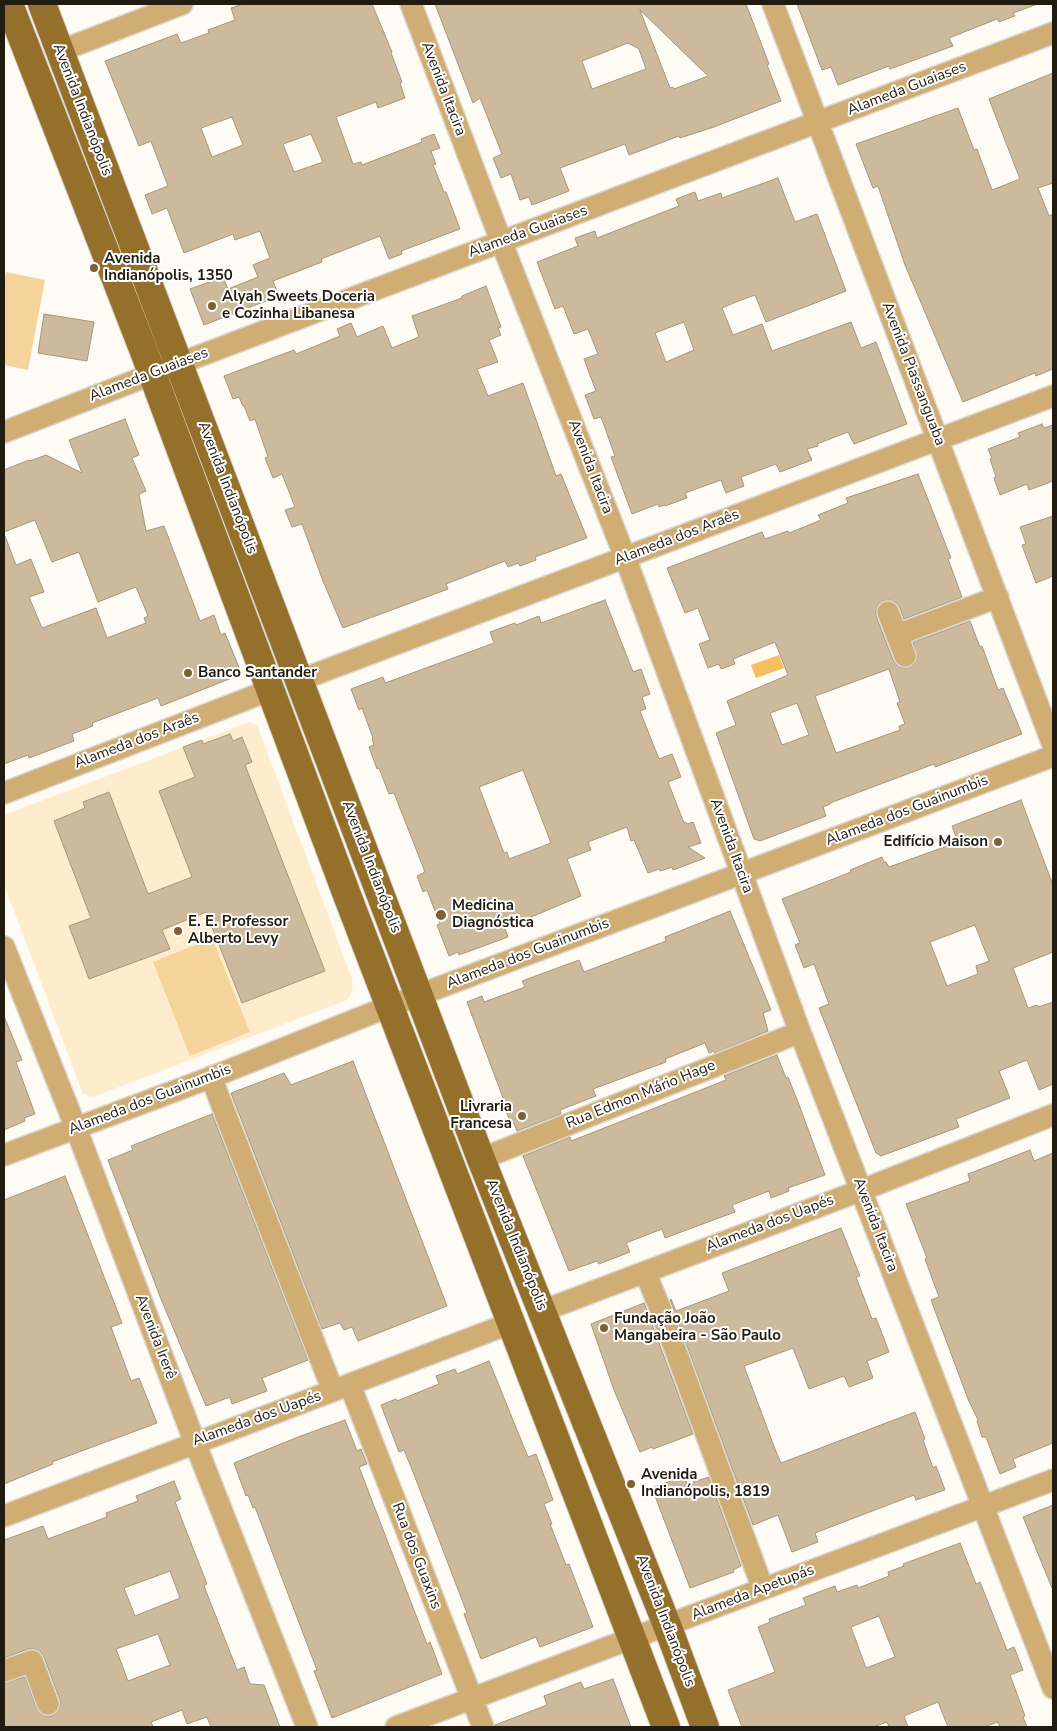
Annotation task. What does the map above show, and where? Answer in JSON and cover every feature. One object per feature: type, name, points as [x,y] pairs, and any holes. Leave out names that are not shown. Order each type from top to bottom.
[{"type":"main road","name":"Avenida Indianópolis","points":[[9,4],[152,374],[346,895],[666,1727]]},
{"type":"main road","name":"Avenida Indianópolis","points":[[42,4],[481,1159],[667,1625],[705,1727]]},
{"type":"street","points":[[60,51],[182,4]]},
{"type":"street","name":"Avenida Itacira","points":[[411,4],[501,241],[625,557],[800,1032],[1053,1688]]},
{"type":"street","name":"Avenida Piassanguaba","points":[[773,4],[1053,745]]},
{"type":"street","name":"Alameda Guaiases","points":[[4,432],[501,241],[1053,33]]},
{"type":"street","name":"Alameda dos Araês","points":[[300,680],[1053,396]]},
{"type":"street","points":[[897,635],[998,597]]},
{"type":"street","points":[[888,612],[905,656]]},
{"type":"street","name":"Alameda dos Araês","points":[[4,793],[270,690]]},
{"type":"street","name":"Alameda dos Guainumbis","points":[[4,1155],[211,1077],[390,1006],[1053,756]]},
{"type":"street","name":"Avenida Irerê","points":[[4,947],[76,1128],[195,1443],[306,1727]]},
{"type":"street","name":"Rua Edmon Mário Hage","points":[[481,1159],[800,1032]]},
{"type":"street","name":"Rua dos Guaxins","points":[[211,1077],[483,1727]]},
{"type":"street","name":"Alameda dos Uapés","points":[[542,1311],[862,1190],[1053,1115]]},
{"type":"street","points":[[645,1272],[763,1589]]},
{"type":"street","name":"Alameda dos Uapés","points":[[4,1516],[511,1323]]},
{"type":"street","name":"Alameda Apetupás","points":[[396,1727],[1053,1480]]},
{"type":"street","points":[[4,1672],[33,1661],[48,1704]]},
{"type":"shaded area","points":[[6,272],[45,280],[28,370],[4,365],[4,283]]},
{"type":"shaded area","points":[[779,655],[784,668],[756,678],[751,665]]},
{"type":"shaded area","name":"E. E. Professor Alberto Levy","points":[[250,722],[257,725],[352,979],[353,990],[347,1000],[93,1097],[83,1094],[4,884],[4,815]]},
{"type":"shaded area","points":[[212,938],[250,1032],[190,1056],[153,962]]},
{"type":"building","points":[[243,4],[372,4],[392,52],[405,98],[378,108],[376,102],[336,117],[353,164],[361,162],[362,165],[422,142],[421,139],[434,134],[440,148],[431,151],[436,164],[433,165],[460,229],[401,251],[402,254],[389,259],[380,236],[321,259],[322,262],[273,281],[279,296],[204,325],[190,289],[223,277],[228,289],[258,277],[253,265],[270,258],[260,231],[235,240],[233,234],[184,253],[167,208],[152,214],[145,195],[168,186],[151,141],[139,146],[105,61],[177,34],[181,43],[209,33],[208,30],[235,20],[231,8]],"holes":[[[232,117],[243,145],[212,157],[201,128]],[[311,134],[323,162],[294,172],[283,144]]]},
{"type":"building","points":[[435,4],[746,4],[781,101],[714,127],[680,138],[679,136],[629,155],[625,144],[560,168],[569,191],[532,205],[529,197],[520,200],[511,174],[501,178],[493,158],[502,154],[480,98],[473,103]],"holes":[[[640,10],[708,76],[674,89],[673,87],[670,88]],[[628,43],[639,49],[646,69],[592,89],[582,61]]]},
{"type":"building","points":[[797,4],[1035,5],[1013,13],[1015,16],[999,22],[997,19],[949,38],[953,46],[890,69],[889,66],[838,85],[831,67],[822,70]]},
{"type":"building","points":[[1053,73],[1053,183],[1038,188],[1049,216],[1053,214],[1053,369],[1036,376],[1035,373],[963,402],[905,265],[878,186],[873,188],[856,144],[958,108],[974,150],[977,149],[992,190],[1020,179],[989,99]]},
{"type":"building","points":[[778,178],[795,222],[817,214],[846,291],[766,322],[755,295],[736,302],[722,308],[733,335],[762,324],[772,351],[851,322],[861,348],[876,342],[907,424],[854,444],[848,432],[807,449],[812,460],[780,472],[776,464],[741,477],[744,486],[726,493],[721,480],[685,493],[687,498],[665,506],[659,507],[658,504],[632,514],[611,457],[615,456],[601,417],[594,419],[585,395],[596,391],[584,359],[598,354],[588,329],[574,334],[563,306],[555,309],[537,262],[578,246],[575,238],[595,231],[597,238],[679,206],[676,199],[695,192],[698,201],[721,193],[722,198]],"holes":[[[684,322],[694,350],[666,362],[655,333]]]},
{"type":"building","points":[[486,286],[501,327],[498,328],[501,335],[489,340],[498,362],[477,369],[488,396],[523,383],[556,476],[561,474],[587,538],[535,557],[536,560],[520,566],[518,563],[508,567],[505,561],[446,584],[448,589],[343,628],[302,524],[292,527],[285,510],[295,507],[282,474],[273,478],[265,458],[268,457],[255,419],[250,421],[239,397],[233,399],[224,376],[294,350],[296,354],[340,336],[337,329],[351,323],[357,337],[383,326],[392,348],[419,337],[412,316],[462,298],[462,296]]},
{"type":"building","points":[[44,314],[94,322],[87,361],[38,353]]},
{"type":"building","points":[[125,419],[139,455],[132,458],[146,491],[139,494],[146,531],[164,526],[200,621],[214,615],[221,635],[225,633],[240,670],[237,676],[161,706],[158,698],[92,723],[93,726],[72,734],[74,741],[29,758],[28,755],[4,764],[4,536],[16,565],[31,559],[44,592],[29,597],[42,628],[96,608],[107,638],[146,623],[144,618],[148,616],[136,587],[98,602],[79,552],[52,562],[35,520],[4,532],[4,470],[46,455],[82,473],[69,440]]},
{"type":"building","points":[[1042,424],[1044,428],[1053,425],[1053,481],[1029,490],[1027,484],[1000,495],[994,478],[996,477],[990,459],[992,458],[988,449],[1020,437],[1018,433]]},
{"type":"building","points":[[918,474],[951,558],[948,559],[962,597],[904,619],[900,608],[895,602],[889,600],[879,604],[876,616],[893,660],[903,668],[910,667],[915,663],[917,657],[913,642],[970,621],[980,647],[982,646],[998,690],[1003,688],[1022,734],[935,767],[934,764],[830,803],[823,807],[826,816],[760,841],[754,839],[716,733],[736,725],[727,701],[788,675],[775,642],[733,659],[735,664],[721,669],[719,664],[708,668],[699,644],[710,640],[698,608],[685,613],[667,568],[762,532],[765,539],[788,531],[789,533],[821,520],[818,515],[848,503],[846,498]],"holes":[[[889,669],[900,702],[897,703],[905,724],[899,726],[900,730],[836,753],[815,696]],[[797,703],[809,735],[782,745],[770,713]]]},
{"type":"building","points":[[1053,516],[1053,576],[1036,583],[1022,545],[1026,544],[1020,527]]},
{"type":"building","points":[[605,600],[633,672],[641,669],[650,694],[642,697],[646,709],[640,711],[659,759],[672,754],[681,777],[668,782],[684,823],[693,822],[701,843],[688,847],[705,858],[673,870],[672,867],[648,873],[634,840],[631,841],[627,827],[588,842],[591,850],[567,859],[581,896],[505,928],[508,937],[459,955],[458,952],[449,956],[437,925],[440,924],[427,890],[423,892],[417,876],[425,872],[394,793],[389,794],[379,768],[377,769],[369,747],[374,745],[373,738],[362,708],[359,710],[351,689],[383,677],[385,683],[494,643],[490,632],[515,623],[516,625],[539,616],[541,623]],"holes":[[[523,770],[551,843],[509,859],[507,852],[504,853],[479,787]]]},
{"type":"building","points":[[230,734],[233,741],[242,737],[252,762],[245,765],[325,971],[242,1003],[206,912],[162,930],[170,949],[89,979],[69,926],[91,918],[54,821],[85,808],[83,802],[109,792],[148,894],[192,877],[159,791],[195,777],[183,747],[202,740],[203,744]]},
{"type":"building","points":[[1021,800],[1053,885],[1053,952],[1013,968],[1028,1008],[1053,1002],[1053,1084],[1039,1090],[1027,1060],[999,1071],[1010,1098],[956,1119],[959,1127],[881,1156],[876,1153],[819,1008],[829,1004],[814,964],[804,968],[795,945],[800,943],[782,899],[851,872],[850,870],[882,857],[889,867],[958,842],[952,826]],"holes":[[[975,925],[989,961],[976,966],[978,974],[947,986],[930,942]]]},
{"type":"building","points":[[730,911],[771,1010],[763,1013],[768,1031],[715,1053],[714,1051],[709,1053],[705,1043],[665,1059],[666,1062],[593,1089],[596,1096],[560,1110],[561,1114],[517,1131],[514,1123],[511,1124],[467,1002],[482,996],[484,1002],[525,987],[522,981],[579,960],[584,972],[666,941],[665,937]]},
{"type":"building","points":[[4,1016],[22,1060],[16,1062],[35,1114],[24,1118],[25,1121],[4,1130]]},
{"type":"building","points":[[777,1055],[798,1102],[825,1175],[788,1188],[789,1191],[771,1198],[769,1191],[732,1205],[735,1212],[665,1238],[662,1229],[626,1243],[630,1252],[599,1264],[597,1261],[569,1271],[523,1156],[570,1137],[571,1141],[726,1080],[724,1076]]},
{"type":"building","points":[[353,1061],[447,1306],[358,1341],[352,1327],[344,1330],[340,1323],[322,1329],[231,1093],[284,1073],[291,1085]]},
{"type":"building","points":[[212,1114],[308,1360],[262,1378],[267,1391],[232,1404],[230,1397],[206,1406],[161,1299],[108,1160],[133,1150],[131,1146]]},
{"type":"building","points":[[1030,1150],[1034,1161],[1053,1153],[1053,1443],[1013,1459],[1016,1467],[1000,1474],[986,1437],[982,1437],[978,1420],[968,1399],[931,1300],[939,1297],[925,1259],[927,1258],[906,1204],[970,1181],[968,1174]]},
{"type":"building","points":[[65,1176],[122,1323],[111,1327],[131,1381],[139,1378],[157,1423],[52,1462],[53,1464],[4,1484],[4,1200]]},
{"type":"building","points":[[841,1228],[860,1276],[856,1277],[872,1319],[876,1318],[889,1352],[867,1361],[873,1378],[849,1387],[844,1376],[809,1389],[793,1348],[744,1366],[775,1449],[781,1463],[915,1412],[933,1468],[936,1466],[945,1490],[916,1500],[914,1495],[815,1533],[818,1542],[792,1552],[778,1515],[753,1525],[670,1300],[676,1311],[729,1291],[722,1273]]},
{"type":"building","points":[[644,1303],[693,1434],[640,1452],[614,1390],[591,1324]]},
{"type":"building","points":[[489,1361],[528,1457],[536,1454],[553,1500],[544,1504],[552,1524],[550,1524],[566,1565],[569,1564],[593,1627],[540,1647],[536,1637],[481,1659],[464,1614],[467,1613],[415,1477],[404,1450],[399,1452],[381,1405],[396,1399],[397,1401],[439,1384],[436,1376],[455,1369],[457,1374]]},
{"type":"building","points":[[345,1420],[357,1451],[361,1449],[367,1464],[359,1467],[427,1644],[430,1642],[442,1674],[332,1718],[314,1671],[317,1670],[255,1507],[253,1508],[248,1495],[246,1496],[234,1463]]},
{"type":"building","points":[[684,1476],[687,1484],[709,1477],[741,1566],[733,1570],[734,1572],[690,1588],[652,1488]]},
{"type":"building","points":[[174,1481],[181,1499],[175,1502],[207,1584],[204,1586],[237,1670],[244,1667],[250,1684],[264,1685],[280,1727],[211,1727],[207,1717],[187,1724],[182,1710],[151,1722],[153,1727],[4,1727],[4,1683],[25,1677],[37,1709],[45,1716],[52,1716],[57,1712],[60,1700],[40,1651],[28,1649],[4,1658],[4,1540],[43,1526],[48,1539],[107,1517],[106,1513],[138,1501],[136,1496]],"holes":[[[170,1571],[180,1598],[135,1616],[124,1588]],[[158,1634],[170,1665],[128,1681],[116,1649]]]},
{"type":"building","points":[[1053,1505],[1053,1588],[1052,1588],[1023,1517]]},
{"type":"building","points":[[960,1543],[976,1584],[980,1582],[1007,1650],[1014,1647],[1023,1670],[1010,1675],[1025,1716],[1023,1717],[1027,1727],[1000,1727],[998,1722],[984,1727],[948,1727],[938,1702],[904,1716],[908,1727],[889,1727],[887,1722],[873,1727],[742,1727],[728,1690],[775,1672],[758,1627],[770,1622],[769,1619],[806,1605],[803,1598],[835,1586],[837,1592],[857,1585],[858,1588],[889,1576],[888,1572],[904,1566],[903,1564]],"holes":[[[879,1616],[895,1657],[866,1668],[851,1627]]]},
{"type":"building","points":[[613,1679],[631,1727],[495,1727],[495,1725],[547,1705],[544,1696],[581,1682],[584,1689]]},
{"type":"place","name":"Avenida Indianópolis, 1350","points":[[94,268]]},
{"type":"place","name":"Alyah Sweets Doceria e Cozinha Libanesa","points":[[212,306]]},
{"type":"place","name":"Banco Santander","points":[[188,673]]},
{"type":"place","name":"Edifício Maison","points":[[998,842]]},
{"type":"place","name":"Medicina Diagnóstica","points":[[441,915]]},
{"type":"place","name":"E. E. Professor Alberto Levy","points":[[178,931]]},
{"type":"place","name":"Livraria Francesa","points":[[522,1116]]},
{"type":"place","name":"Fundação João Mangabeira - São Paulo","points":[[604,1328]]},
{"type":"place","name":"Avenida Indianópolis, 1819","points":[[631,1484]]}]
